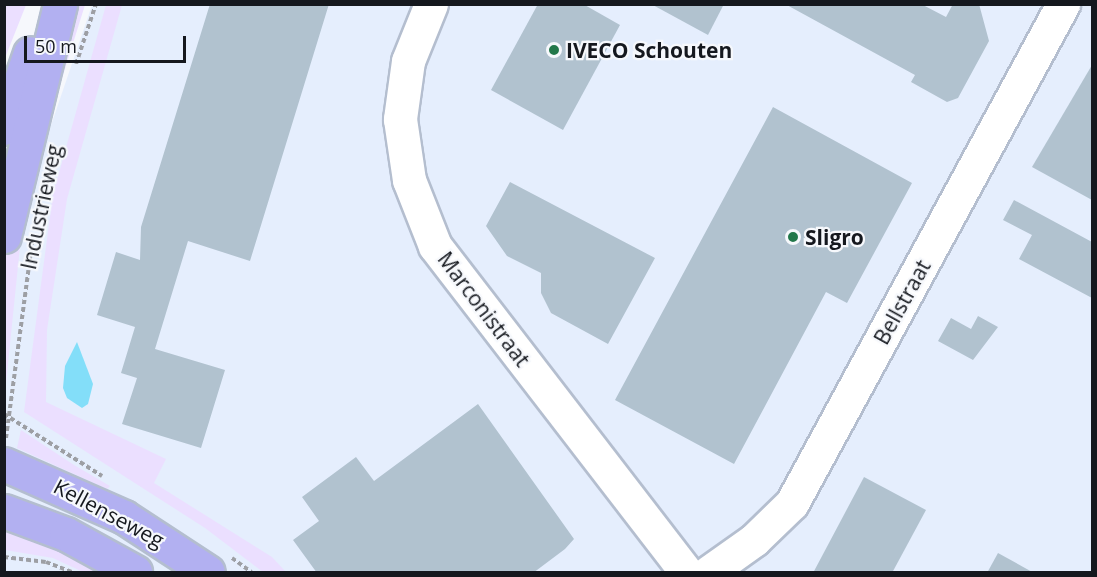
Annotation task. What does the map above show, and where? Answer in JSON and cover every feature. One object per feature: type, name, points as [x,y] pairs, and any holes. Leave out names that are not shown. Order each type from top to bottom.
[{"type":"main road","points":[[4,128],[48,4]]},
{"type":"main road","name":"Industrieweg","points":[[19,234],[60,4]]},
{"type":"main road","name":"Kellenseweg","points":[[4,464],[123,517],[208,573]]},
{"type":"main road","name":"Kellenseweg","points":[[4,511],[66,534],[135,573]]},
{"type":"street","name":"Marconistraat","points":[[431,4],[408,61],[400,119],[409,180],[435,246],[686,573]]},
{"type":"street","name":"Bellstraat","points":[[709,573],[754,540],[792,503],[1063,4]]},
{"type":"path","points":[[73,75],[96,4]]},
{"type":"path","name":"Industrieweg","points":[[4,445],[10,416],[19,234]]},
{"type":"path","points":[[4,414],[10,416]]},
{"type":"path","points":[[4,557],[46,562],[72,573]]},
{"type":"shaded area","points":[[4,5],[26,5],[5,58]]},
{"type":"shaded area","points":[[76,5],[85,5],[47,126],[22,227],[5,393],[4,266],[10,234]]},
{"type":"shaded area","points":[[92,5],[1092,5],[1092,572],[5,572],[5,312],[33,178]]},
{"type":"shaded area","points":[[106,5],[122,5],[67,199],[47,330],[46,402],[166,459],[154,483],[272,557],[286,572],[263,572],[205,528],[24,412],[53,194]]},
{"type":"shaded area","points":[[21,430],[110,486],[107,489],[17,448]]},
{"type":"shaded area","points":[[6,521],[121,572],[83,572],[53,558],[5,550]]},
{"type":"water","points":[[77,342],[93,384],[88,404],[82,408],[67,398],[63,388],[65,366]]},
{"type":"building","points":[[210,4],[329,4],[250,261],[188,241],[155,349],[225,370],[201,448],[122,424],[137,378],[121,373],[135,327],[97,315],[116,252],[140,260],[141,227]]},
{"type":"building","points":[[538,4],[583,4],[620,25],[563,130],[491,90]]},
{"type":"building","points":[[651,4],[724,4],[708,35]]},
{"type":"building","points":[[785,4],[921,4],[946,17],[953,4],[979,4],[989,41],[958,98],[947,102],[911,82],[915,75]]},
{"type":"building","points":[[1092,65],[1092,200],[1032,167]]},
{"type":"building","name":"Sligro","points":[[773,107],[912,183],[847,303],[826,292],[734,464],[615,400]]},
{"type":"building","points":[[510,182],[655,258],[608,344],[551,313],[541,293],[541,273],[507,256],[486,226]]},
{"type":"building","points":[[1014,200],[1092,242],[1092,298],[1019,259],[1032,235],[1003,220]]},
{"type":"building","points":[[978,316],[998,327],[973,360],[938,341],[951,318],[971,329]]},
{"type":"building","points":[[478,404],[574,539],[565,549],[533,573],[317,573],[293,540],[319,521],[302,497],[356,457],[374,481]]},
{"type":"building","points":[[864,477],[926,510],[892,573],[813,573]]},
{"type":"building","points":[[998,553],[1034,573],[987,573]]},
{"type":"place","name":"IVECO Schouten","points":[[554,50]]},
{"type":"place","name":"Sligro","points":[[793,237]]}]
